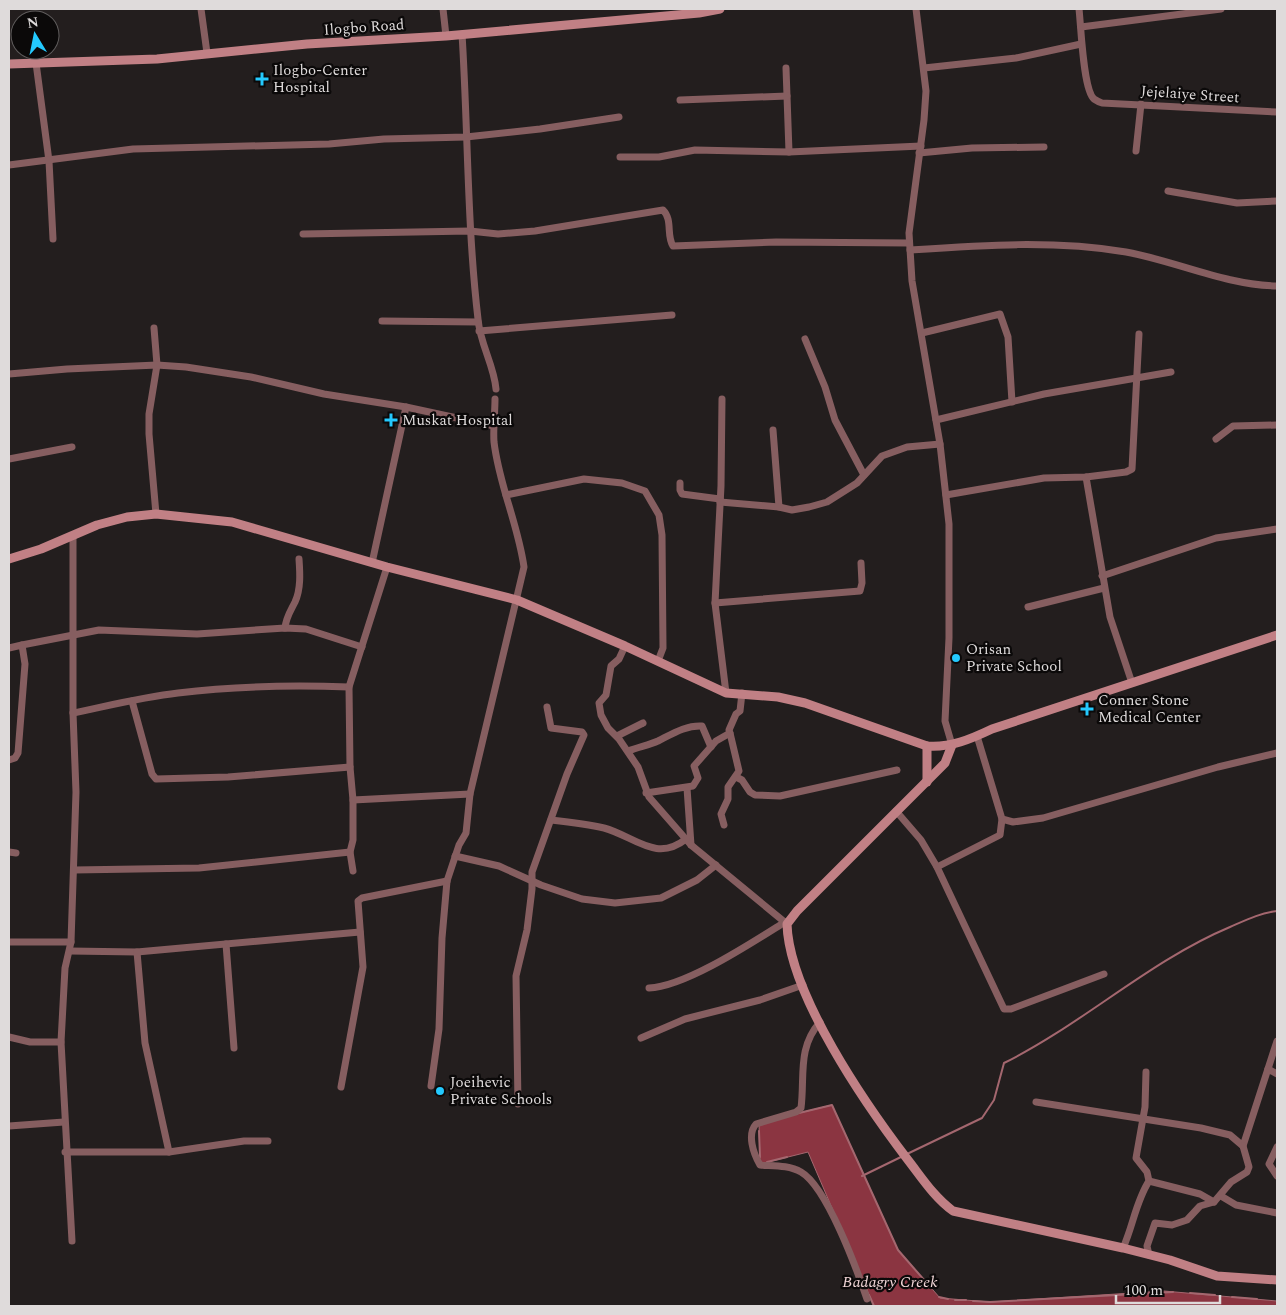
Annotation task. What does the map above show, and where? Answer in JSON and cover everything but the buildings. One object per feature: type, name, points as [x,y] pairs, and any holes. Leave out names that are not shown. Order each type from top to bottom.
[{"type":"main road","name":"Ilogbo Road","points":[[9,64],[110,62],[446,36],[699,13],[720,9]]},
{"type":"main road","points":[[9,559],[97,525],[127,517],[156,514],[232,522],[372,563],[517,600],[626,646],[726,693],[778,697],[805,704],[927,746],[952,745],[992,729],[1277,635]]},
{"type":"main road","points":[[952,745],[946,763],[786,923],[792,954],[803,985],[820,1022],[885,1129],[939,1201],[953,1210],[1123,1248],[1217,1276],[1277,1280]]},
{"type":"main road","points":[[927,746],[927,782]]},
{"type":"street","points":[[201,9],[208,53]]},
{"type":"street","points":[[443,9],[446,36]]},
{"type":"street","points":[[916,9],[924,68],[924,120],[909,232],[909,246],[912,281],[940,444],[949,524],[949,638],[944,721],[952,745]]},
{"type":"street","points":[[924,68],[1016,58],[1081,44],[1078,9]]},
{"type":"street","points":[[1081,28],[1221,9]]},
{"type":"street","points":[[462,34],[467,110],[466,137],[470,231],[478,322],[496,389]]},
{"type":"street","name":"Jejelaiye Street","points":[[1081,44],[1090,91],[1094,99],[1102,103],[1277,112]]},
{"type":"street","points":[[36,64],[49,161],[53,238]]},
{"type":"street","points":[[786,68],[790,152]]},
{"type":"street","points":[[680,100],[787,96]]},
{"type":"street","points":[[1136,151],[1141,104]]},
{"type":"street","points":[[9,165],[133,149],[329,144],[466,137],[540,129],[619,117]]},
{"type":"street","points":[[620,157],[659,157],[695,150],[790,152],[1044,147]]},
{"type":"street","points":[[1168,191],[1237,203],[1277,201]]},
{"type":"street","points":[[303,234],[470,231],[498,234],[535,231],[663,210],[668,216],[670,241],[673,246],[776,242],[909,246],[1059,244],[1129,252],[1228,278],[1263,286],[1277,286]]},
{"type":"street","points":[[922,333],[1000,314],[1008,337],[1012,402]]},
{"type":"street","points":[[479,331],[672,316]]},
{"type":"street","points":[[382,321],[478,322]]},
{"type":"street","points":[[154,328],[157,366],[149,414],[149,434],[156,514]]},
{"type":"street","points":[[946,495],[1044,478],[1086,477],[1126,472],[1132,469],[1135,378],[1139,334]]},
{"type":"street","points":[[805,339],[825,387],[835,420],[864,475]]},
{"type":"street","points":[[9,374],[67,368],[157,366],[251,377],[324,394],[406,407],[494,426]]},
{"type":"street","points":[[936,420],[1012,402],[1171,372]]},
{"type":"street","points":[[431,1086],[439,1029],[442,938],[447,882],[455,856],[466,833],[470,794],[524,567],[515,521],[506,496],[494,442],[495,399]]},
{"type":"street","points":[[722,399],[716,603],[726,693]]},
{"type":"street","points":[[372,563],[406,407]]},
{"type":"street","points":[[1216,439],[1233,426],[1277,424]]},
{"type":"street","points":[[773,430],[778,507]]},
{"type":"street","points":[[680,483],[682,494],[792,510],[827,502],[846,490],[864,475],[882,456],[906,447],[940,444]]},
{"type":"street","points":[[9,459],[72,447]]},
{"type":"street","points":[[1086,477],[1110,616],[1132,683]]},
{"type":"street","points":[[506,496],[584,479],[622,483],[645,491],[659,515],[662,535],[663,648],[658,661]]},
{"type":"street","points":[[1102,576],[1216,538],[1277,529]]},
{"type":"street","points":[[72,1240],[65,1152],[61,1042],[64,968],[71,942],[76,792],[73,713],[73,535]]},
{"type":"street","points":[[285,628],[286,617],[297,592],[300,579],[299,559]]},
{"type":"street","points":[[716,603],[860,590],[862,583],[861,563]]},
{"type":"street","points":[[353,871],[350,852],[353,800],[350,768],[349,688],[387,567]]},
{"type":"street","points":[[1028,607],[1104,588]]},
{"type":"street","points":[[9,648],[100,630],[198,634],[285,628],[306,629],[362,646]]},
{"type":"street","points":[[9,760],[15,758],[18,754],[25,664],[22,645]]},
{"type":"street","points":[[626,646],[619,659],[612,666],[606,695],[599,703],[601,715],[608,728],[617,736],[638,767],[646,793],[689,842],[786,923],[704,970],[669,984],[649,988]]},
{"type":"street","points":[[73,713],[176,693],[222,688],[280,686],[349,688]]},
{"type":"street","points":[[724,825],[721,814],[728,799],[728,786],[739,771],[728,730],[736,714],[740,711],[742,693]]},
{"type":"street","points":[[132,702],[152,774],[156,779],[228,777],[350,768]]},
{"type":"street","points":[[518,1104],[516,976],[527,930],[532,880],[536,858],[584,734],[582,732],[551,728],[547,707]]},
{"type":"street","points":[[617,736],[643,723]]},
{"type":"street","points":[[628,751],[656,742],[673,732],[698,726],[702,726],[711,747]]},
{"type":"street","points":[[646,793],[693,786],[698,778],[694,766],[716,741],[730,734]]},
{"type":"street","points":[[937,866],[1000,836],[1002,819],[976,736]]},
{"type":"street","points":[[1002,819],[1013,822],[1043,818],[1218,767],[1277,753]]},
{"type":"street","points":[[736,777],[742,780],[750,792],[755,795],[780,796],[897,770]]},
{"type":"street","points":[[687,788],[689,842]]},
{"type":"street","points":[[353,800],[470,794]]},
{"type":"street","points":[[896,811],[921,840],[937,866],[1004,1008],[1011,1008],[1104,974]]},
{"type":"street","points":[[551,820],[606,829],[655,849],[667,850],[689,842]]},
{"type":"street","points":[[74,870],[199,868],[350,852]]},
{"type":"street","points":[[455,856],[499,866],[582,899],[615,903],[662,898],[697,880],[716,865]]},
{"type":"street","points":[[341,1087],[363,967],[358,905],[362,898],[447,882]]},
{"type":"street","points":[[70,951],[137,952],[360,932]]},
{"type":"street","points":[[9,942],[71,942]]},
{"type":"street","points":[[226,944],[234,1048]]},
{"type":"street","points":[[137,952],[145,1044],[169,1152]]},
{"type":"street","points":[[641,1038],[685,1019],[760,1000],[803,985]]},
{"type":"street","points":[[820,1022],[811,1033],[806,1044],[801,1080],[801,1108],[796,1112],[756,1124],[751,1132],[752,1147],[760,1165],[787,1167],[810,1178],[842,1235],[867,1299]]},
{"type":"street","points":[[9,1036],[30,1042],[61,1042]]},
{"type":"street","points":[[1243,1146],[1277,1041]]},
{"type":"street","points":[[1268,1069],[1277,1074]]},
{"type":"street","points":[[1123,1248],[1131,1230],[1142,1192],[1149,1181],[1147,1172],[1136,1158],[1146,1072]]},
{"type":"street","points":[[1036,1102],[1230,1135],[1243,1146],[1249,1167],[1247,1172],[1230,1182],[1221,1196],[1214,1202],[1200,1206],[1187,1220],[1181,1223],[1166,1225],[1155,1223],[1147,1246],[1149,1255]]},
{"type":"street","points":[[9,1126],[64,1122]]},
{"type":"street","points":[[65,1152],[169,1152],[244,1141],[268,1141]]},
{"type":"street","points":[[1277,1146],[1270,1164],[1277,1176]]},
{"type":"street","points":[[1149,1181],[1200,1194],[1214,1202]]},
{"type":"street","points":[[1221,1196],[1236,1205],[1277,1213]]},
{"type":"water","name":"Badagry Creek","points":[[832,1105],[898,1250],[940,1298],[990,1302],[1164,1291],[1277,1301],[1277,1306],[874,1306],[808,1152],[760,1164],[759,1123]]},
{"type":"waterway","points":[[907,1154],[982,1118],[994,1100],[1004,1063],[1061,1030],[1172,957],[1200,941],[1253,917],[1277,911]]},
{"type":"waterway","points":[[799,1113],[832,1105],[898,1250],[932,1289]]},
{"type":"waterway","points":[[759,1131],[760,1157]]},
{"type":"waterway","points":[[862,1176],[903,1156]]},
{"type":"waterway","points":[[767,1162],[787,1157]]},
{"type":"waterway","points":[[973,1301],[990,1302],[1173,1292]]},
{"type":"waterway","points":[[1190,1293],[1215,1295]]},
{"type":"waterway","points":[[869,1295],[874,1306]]},
{"type":"waterway","points":[[939,1297],[948,1299]]},
{"type":"waterway","points":[[1232,1297],[1257,1299]]},
{"type":"waterway","points":[[955,1300],[966,1300]]},
{"type":"place","name":"Ilogbo-Center Hospital","points":[[262,79]]},
{"type":"place","name":"Muskat Hospital","points":[[391,420]]},
{"type":"place","name":"Orisan Private School","points":[[956,658]]},
{"type":"place","name":"Conner Stone Medical Center","points":[[1087,709]]},
{"type":"place","name":"Joeihevic Private Schools","points":[[440,1091]]}]
